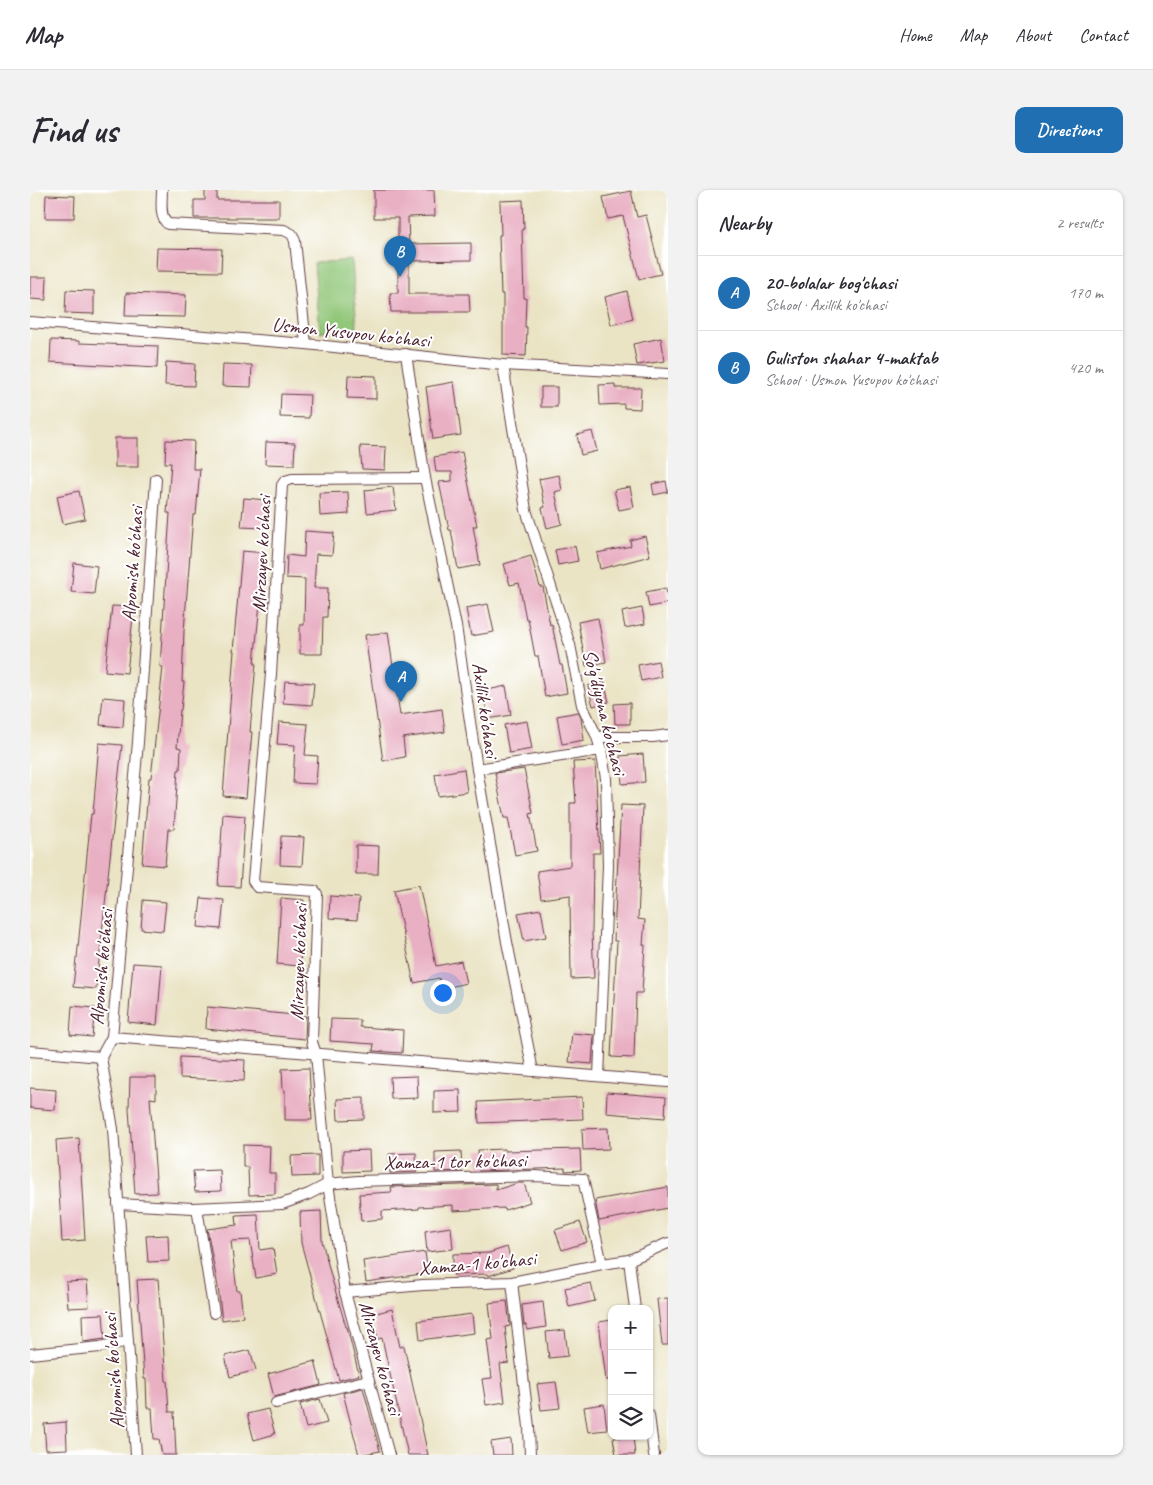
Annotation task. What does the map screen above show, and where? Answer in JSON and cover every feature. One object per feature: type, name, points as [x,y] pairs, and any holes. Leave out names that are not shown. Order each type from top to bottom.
[{"type":"street","points":[[162,190],[163,216],[164,221],[168,224],[284,230],[292,234],[295,241],[306,344]]},
{"type":"street","name":"Usmon Yusupov ko'chasi","points":[[30,322],[306,344],[503,365],[668,374]]},
{"type":"street","name":"Axillik ko'chasi","points":[[406,354],[425,478],[456,626],[477,769],[507,942],[533,1070]]},
{"type":"street","name":"So'g'diyona ko'chasi","points":[[503,365],[526,510],[570,645],[582,706],[597,737],[606,778],[608,866],[599,1076]]},
{"type":"street","name":"Mirzayev ko'chasi","points":[[389,1455],[345,1292],[328,1184],[316,1054],[312,1042],[317,892],[257,887],[253,881],[271,674],[282,484],[292,479],[425,478]]},
{"type":"street","name":"Alpomish ko'chasi","points":[[136,1455],[113,1129],[101,1057],[112,1037],[138,742],[156,479]]},
{"type":"street","points":[[597,737],[653,737],[668,735]]},
{"type":"street","points":[[477,769],[601,750]]},
{"type":"street","points":[[112,1037],[668,1082]]},
{"type":"street","points":[[30,1050],[101,1057]]},
{"type":"street","name":"Xamza-1 tor ko'chasi","points":[[328,1184],[358,1181],[535,1176],[583,1178],[602,1264]]},
{"type":"street","points":[[118,1204],[196,1208],[282,1204],[310,1194],[328,1184]]},
{"type":"street","points":[[196,1208],[214,1313]]},
{"type":"street","name":"Xamza-1 ko'chasi","points":[[345,1292],[423,1285],[512,1282],[629,1260],[668,1243]]},
{"type":"street","points":[[629,1260],[635,1305]]},
{"type":"street","points":[[512,1282],[529,1427],[530,1455]]},
{"type":"street","points":[[30,1354],[100,1347],[128,1341]]},
{"type":"street","points":[[276,1403],[368,1380]]},
{"type":"street","points":[[652,1440],[654,1455]]},
{"type":"green space","points":[[352,260],[357,330],[320,332],[314,263]]},
{"type":"building","points":[[205,190],[217,190],[217,200],[279,200],[279,218],[194,218],[194,200],[205,200]]},
{"type":"building","points":[[374,190],[434,190],[435,216],[408,217],[409,244],[471,243],[471,260],[409,261],[409,294],[469,294],[470,312],[391,312],[390,293],[398,293],[398,260],[391,261],[391,243],[398,243],[398,218],[374,218]]},
{"type":"building","points":[[631,191],[637,217],[646,215],[661,274],[639,279],[623,216],[608,219],[603,197]]},
{"type":"building","points":[[46,195],[75,196],[74,218],[45,218]]},
{"type":"building","points":[[523,200],[524,298],[526,298],[525,327],[527,327],[526,356],[503,355],[503,294],[501,294],[499,235],[501,235],[500,201]]},
{"type":"building","points":[[157,248],[222,249],[221,272],[156,271]]},
{"type":"building","points":[[30,277],[47,277],[46,300],[30,299]]},
{"type":"building","points":[[66,290],[94,291],[94,314],[65,313]]},
{"type":"building","points":[[627,291],[633,319],[611,325],[605,297]]},
{"type":"building","points":[[126,293],[186,295],[185,317],[125,316]]},
{"type":"building","points":[[661,338],[665,361],[637,365],[633,344]]},
{"type":"building","points":[[51,340],[158,346],[157,368],[50,362]]},
{"type":"building","points":[[166,362],[195,364],[194,386],[165,385]]},
{"type":"building","points":[[223,364],[252,365],[251,387],[222,386]]},
{"type":"building","points":[[348,375],[376,376],[376,399],[347,398]]},
{"type":"building","points":[[454,382],[461,435],[433,439],[426,387]]},
{"type":"building","points":[[615,384],[615,388],[641,388],[640,409],[624,408],[624,404],[600,405],[599,385]]},
{"type":"building","points":[[541,387],[557,387],[557,407],[541,407]]},
{"type":"building","points":[[281,394],[310,395],[309,418],[280,417]]},
{"type":"building","points":[[592,431],[597,451],[581,455],[577,435]]},
{"type":"building","points":[[115,438],[138,438],[138,467],[115,467]]},
{"type":"building","points":[[166,440],[194,441],[193,469],[200,469],[196,515],[193,515],[184,631],[182,682],[184,682],[177,747],[181,748],[180,770],[178,770],[174,829],[168,829],[165,866],[142,864],[149,778],[151,778],[163,667],[160,667],[170,513],[167,513],[171,463],[165,463]]},
{"type":"building","points":[[266,442],[295,443],[294,465],[265,464]]},
{"type":"building","points":[[360,446],[386,447],[385,470],[362,469]]},
{"type":"building","points":[[462,452],[477,526],[473,526],[480,565],[458,569],[439,482],[452,481],[452,472],[436,472],[434,457]]},
{"type":"building","points":[[559,475],[562,490],[555,492],[562,524],[547,528],[542,508],[545,507],[539,479]]},
{"type":"building","points":[[666,481],[668,492],[654,495],[652,484]]},
{"type":"building","points":[[393,487],[396,510],[367,513],[365,490]]},
{"type":"building","points":[[630,487],[634,507],[619,510],[614,490]]},
{"type":"building","points":[[79,491],[85,519],[63,524],[57,496]]},
{"type":"building","points":[[348,492],[349,514],[320,516],[319,493]]},
{"type":"building","points":[[244,498],[266,500],[264,528],[241,527]]},
{"type":"building","points":[[305,531],[334,533],[332,555],[316,554],[314,588],[328,588],[327,617],[323,617],[322,654],[300,654],[300,625],[304,625],[305,579],[286,578],[287,555],[304,557]]},
{"type":"building","points":[[645,536],[650,556],[600,569],[597,553],[631,546],[630,540]]},
{"type":"building","points":[[575,546],[578,561],[558,565],[555,550]]},
{"type":"building","points":[[242,551],[265,553],[254,663],[256,663],[250,732],[252,732],[246,798],[223,796]]},
{"type":"building","points":[[531,556],[540,587],[543,587],[550,625],[552,624],[567,693],[545,697],[538,656],[535,656],[519,583],[510,585],[504,564]]},
{"type":"building","points":[[74,563],[97,566],[94,594],[71,592]]},
{"type":"building","points":[[666,588],[668,603],[649,607],[646,592]]},
{"type":"building","points":[[488,604],[494,632],[471,636],[466,608]]},
{"type":"building","points":[[112,606],[134,607],[127,673],[105,671]]},
{"type":"building","points":[[642,608],[645,624],[625,628],[622,612]]},
{"type":"building","points":[[598,618],[606,662],[586,666],[578,622]]},
{"type":"building","points":[[388,632],[400,715],[442,709],[445,732],[403,738],[405,757],[383,761],[365,635]]},
{"type":"building","points":[[658,661],[661,677],[641,681],[638,665]]},
{"type":"building","points":[[285,681],[314,683],[312,705],[283,703]]},
{"type":"building","points":[[604,682],[609,702],[593,706],[588,686]]},
{"type":"building","points":[[506,686],[511,715],[488,719],[483,691]]},
{"type":"building","points":[[103,697],[125,699],[123,727],[100,725]]},
{"type":"building","points":[[630,703],[630,724],[615,724],[614,704]]},
{"type":"building","points":[[578,712],[581,718],[584,740],[562,744],[557,716]]},
{"type":"building","points":[[527,721],[532,749],[509,753],[504,725]]},
{"type":"building","points":[[279,722],[308,724],[305,755],[318,756],[316,784],[293,783],[295,745],[277,744]]},
{"type":"building","points":[[99,743],[122,745],[96,989],[73,987],[91,814],[93,814]]},
{"type":"building","points":[[643,754],[645,782],[622,784],[620,756]]},
{"type":"building","points":[[595,761],[600,853],[593,853],[592,933],[594,978],[571,979],[570,895],[541,899],[537,871],[570,866],[570,803],[576,803],[573,762]]},
{"type":"building","points":[[464,769],[467,792],[438,796],[435,774]]},
{"type":"building","points":[[524,769],[533,813],[530,814],[537,851],[515,855],[508,818],[504,818],[495,773]]},
{"type":"building","points":[[621,805],[643,806],[638,919],[645,920],[643,945],[645,945],[642,993],[636,993],[634,1058],[611,1057],[617,941],[614,941],[615,914]]},
{"type":"building","points":[[223,814],[245,816],[240,887],[218,886]]},
{"type":"building","points":[[281,836],[304,837],[302,866],[280,865]]},
{"type":"building","points":[[356,845],[379,846],[378,874],[356,874]]},
{"type":"building","points":[[419,885],[436,966],[461,961],[466,983],[441,989],[439,978],[414,983],[394,890]]},
{"type":"building","points":[[330,896],[359,898],[357,920],[329,918]]},
{"type":"building","points":[[201,898],[224,900],[221,929],[198,927]]},
{"type":"building","points":[[281,898],[304,900],[300,966],[277,964]]},
{"type":"building","points":[[143,900],[166,902],[163,931],[141,929]]},
{"type":"building","points":[[541,909],[546,937],[524,941],[518,913]]},
{"type":"building","points":[[133,963],[162,965],[157,1025],[128,1022]]},
{"type":"building","points":[[72,1006],[95,1008],[92,1037],[70,1035]]},
{"type":"building","points":[[207,1007],[306,1016],[305,1039],[206,1029]]},
{"type":"building","points":[[331,1019],[360,1020],[360,1027],[403,1030],[402,1053],[373,1051],[374,1044],[330,1041]]},
{"type":"building","points":[[572,1033],[594,1035],[592,1064],[569,1062]]},
{"type":"building","points":[[180,1057],[245,1060],[244,1081],[180,1078]]},
{"type":"building","points":[[309,1068],[312,1120],[285,1120],[285,1090],[283,1090],[282,1069]]},
{"type":"building","points":[[417,1076],[418,1098],[391,1099],[390,1077]]},
{"type":"building","points":[[130,1077],[156,1077],[156,1099],[150,1098],[157,1193],[135,1194],[129,1109]]},
{"type":"building","points":[[30,1088],[56,1090],[55,1110],[30,1108]]},
{"type":"building","points":[[460,1090],[461,1112],[434,1113],[434,1091]]},
{"type":"building","points":[[607,1092],[666,1097],[665,1118],[606,1113]]},
{"type":"building","points":[[582,1097],[583,1119],[479,1123],[478,1102]]},
{"type":"building","points":[[364,1098],[364,1119],[338,1120],[337,1099]]},
{"type":"building","points":[[608,1128],[609,1149],[583,1150],[582,1129]]},
{"type":"building","points":[[79,1138],[85,1240],[62,1242],[56,1140]]},
{"type":"building","points":[[243,1145],[270,1146],[269,1173],[275,1173],[275,1194],[249,1195],[248,1167],[243,1167]]},
{"type":"building","points":[[505,1149],[505,1151],[580,1149],[581,1170],[565,1171],[565,1168],[479,1171],[478,1150]]},
{"type":"building","points":[[369,1150],[370,1171],[343,1172],[343,1151]]},
{"type":"building","points":[[461,1151],[462,1171],[435,1172],[435,1152]]},
{"type":"building","points":[[416,1153],[417,1172],[390,1173],[389,1154]]},
{"type":"building","points":[[318,1155],[318,1176],[292,1177],[291,1156]]},
{"type":"building","points":[[220,1170],[221,1191],[195,1192],[193,1171]]},
{"type":"building","points":[[524,1183],[530,1202],[505,1210],[504,1208],[453,1211],[453,1205],[419,1207],[419,1209],[382,1211],[382,1219],[361,1221],[359,1194],[392,1192],[391,1187],[496,1184],[496,1190]]},
{"type":"building","points":[[668,1187],[668,1208],[599,1221],[595,1200]]},
{"type":"building","points":[[321,1211],[322,1241],[359,1375],[339,1380],[301,1243],[300,1212]]},
{"type":"building","points":[[258,1214],[260,1250],[273,1248],[277,1274],[256,1278],[250,1240],[231,1241],[237,1291],[240,1291],[243,1317],[222,1320],[207,1229],[237,1225],[236,1215]]},
{"type":"building","points":[[580,1222],[587,1242],[562,1250],[555,1230]]},
{"type":"building","points":[[451,1227],[453,1249],[427,1252],[425,1231]]},
{"type":"building","points":[[168,1235],[169,1261],[148,1262],[146,1236]]},
{"type":"building","points":[[507,1247],[513,1268],[488,1276],[488,1274],[453,1275],[453,1254],[489,1253]]},
{"type":"building","points":[[425,1252],[428,1273],[366,1282],[363,1261]]},
{"type":"building","points":[[158,1279],[169,1412],[174,1412],[176,1455],[162,1455],[159,1439],[154,1439],[152,1408],[147,1408],[146,1379],[144,1379],[137,1280]]},
{"type":"building","points":[[87,1281],[89,1307],[68,1308],[66,1282]]},
{"type":"building","points":[[591,1283],[595,1301],[569,1307],[565,1288]]},
{"type":"building","points":[[668,1298],[668,1345],[662,1345],[657,1299]]},
{"type":"building","points":[[507,1301],[510,1326],[505,1327],[509,1363],[500,1364],[505,1402],[486,1405],[482,1379],[492,1378],[487,1340],[493,1339],[489,1303]]},
{"type":"building","points":[[543,1302],[546,1327],[527,1330],[526,1325],[524,1325],[522,1305]]},
{"type":"building","points":[[392,1309],[400,1347],[404,1346],[428,1455],[408,1455],[382,1338],[378,1339],[373,1314]]},
{"type":"building","points":[[103,1314],[105,1339],[83,1342],[82,1315]]},
{"type":"building","points":[[472,1314],[474,1333],[420,1340],[418,1321]]},
{"type":"building","points":[[608,1321],[608,1380],[606,1380],[599,1322]]},
{"type":"building","points":[[565,1330],[568,1356],[549,1358],[546,1332]]},
{"type":"building","points":[[250,1350],[256,1370],[230,1377],[225,1356]]},
{"type":"building","points":[[315,1361],[321,1385],[274,1397],[268,1374]]},
{"type":"building","points":[[556,1382],[560,1408],[541,1410],[537,1384]]},
{"type":"building","points":[[363,1388],[380,1451],[359,1455],[343,1393]]},
{"type":"building","points":[[320,1399],[327,1423],[306,1428],[300,1404]]},
{"type":"building","points":[[604,1404],[607,1430],[588,1432],[584,1407]]},
{"type":"building","points":[[268,1409],[275,1434],[254,1440],[247,1414]]},
{"type":"building","points":[[66,1422],[67,1449],[46,1450],[44,1424]]},
{"type":"building","points":[[511,1439],[512,1455],[493,1455],[491,1442]]},
{"type":"building","points":[[613,1440],[633,1440],[635,1455],[616,1455]]},
{"type":"place","name":"Guliston shahar 4-maktab","points":[[400,277]]},
{"type":"place","name":"20-bolalar bog'chasi","points":[[401,702]]}]
